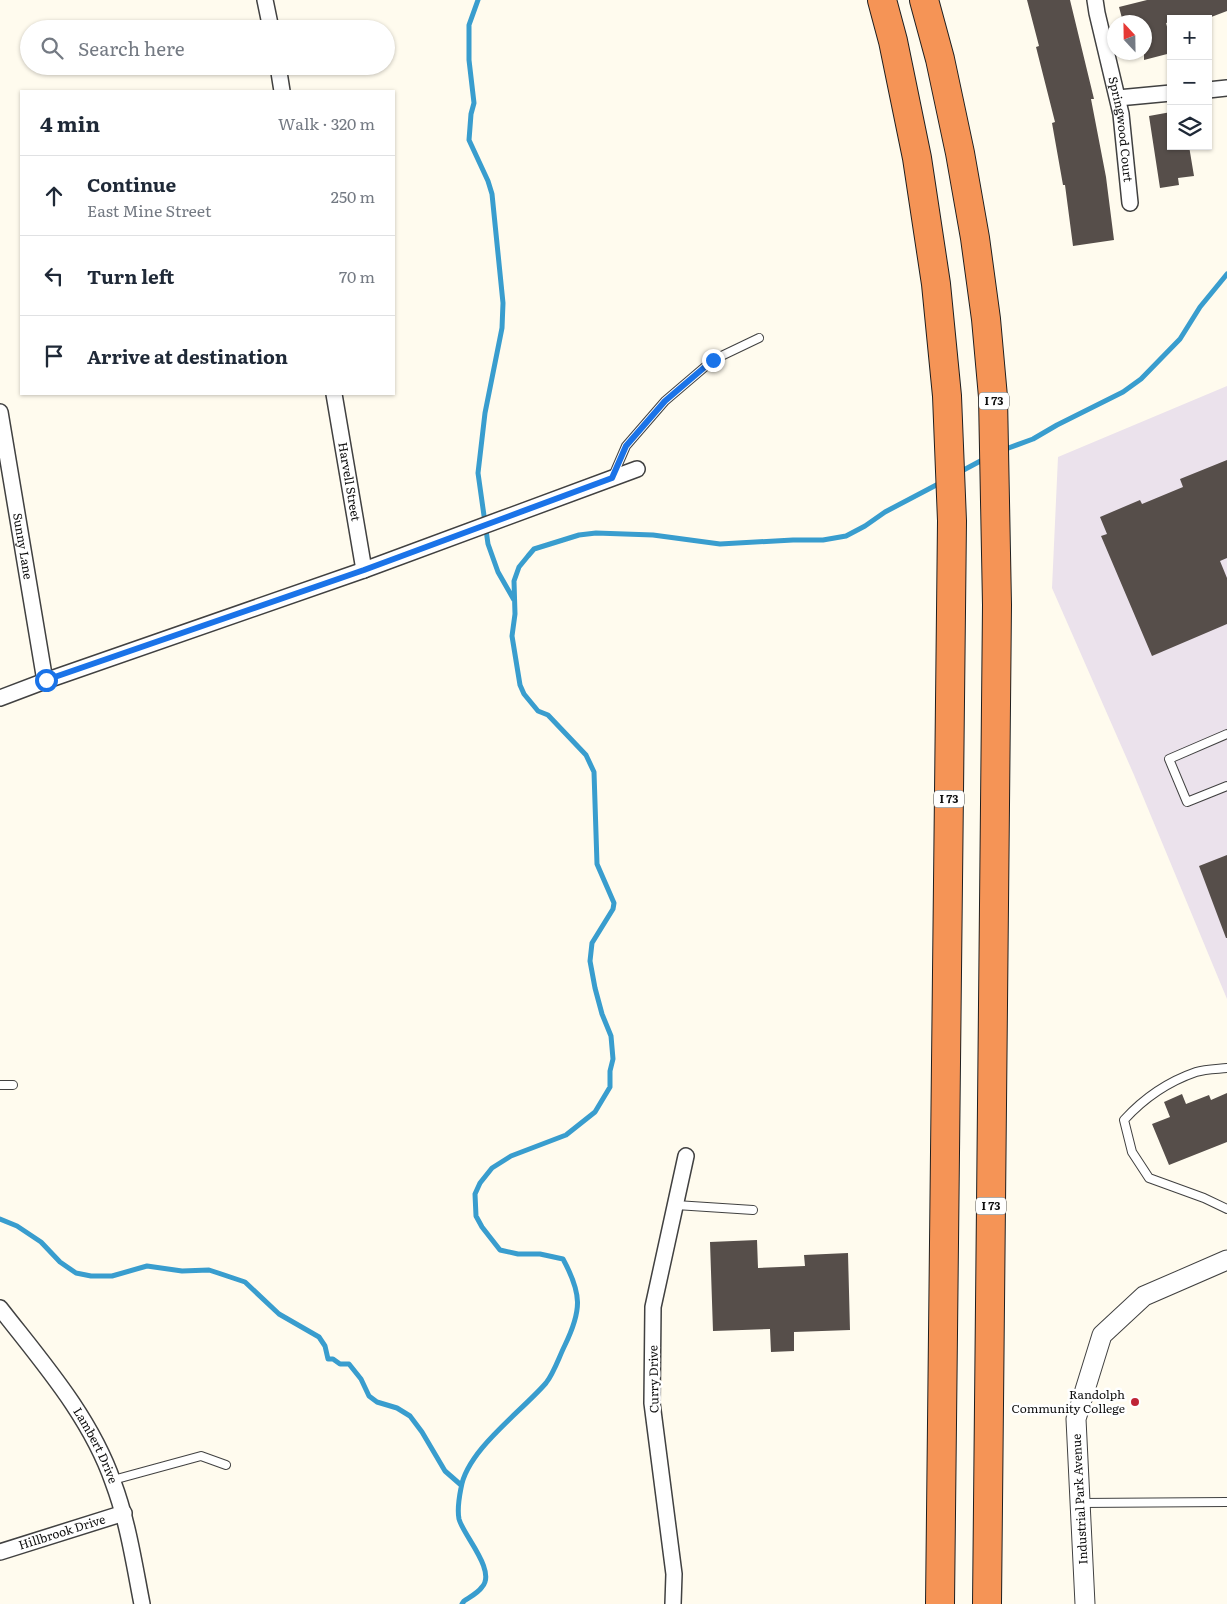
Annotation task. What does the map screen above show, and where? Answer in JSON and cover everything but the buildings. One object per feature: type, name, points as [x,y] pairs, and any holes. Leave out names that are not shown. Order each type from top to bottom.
[{"type":"highway","name":"I 73","points":[[882,0],[893,41],[917,158],[936,284],[948,396],[952,521],[939,1597]]},
{"type":"highway","name":"I 73","points":[[924,0],[940,60],[956,134],[975,238],[994,397],[998,605],[987,1604]]},
{"type":"highway","points":[[988,1534],[1002,1604]]},
{"type":"street","points":[[266,0],[269,20]]},
{"type":"street","name":"Springwood Court","points":[[1096,0],[1097,13],[1121,114],[1130,203]]},
{"type":"street","points":[[279,75],[282,90]]},
{"type":"street","points":[[1212,90],[1227,88]]},
{"type":"street","points":[[1118,98],[1167,93]]},
{"type":"street","name":"Harvell Street","points":[[334,395],[364,570]]},
{"type":"street","name":"Sunny Lane","points":[[0,412],[2,440],[46,680]]},
{"type":"street","points":[[0,698],[46,680],[364,570],[636,469]]},
{"type":"street","name":"Curry Drive","points":[[672,1604],[674,1574],[652,1403],[653,1307],[686,1156]]},
{"type":"street","name":"Industrial Park Avenue","points":[[1085,1604],[1076,1418],[1102,1335],[1144,1296],[1227,1260]]},
{"type":"street","name":"Lambert Drive","points":[[0,1308],[67,1394],[98,1448],[113,1480],[124,1513],[142,1604]]},
{"type":"street","name":"Hillbrook Drive","points":[[0,1552],[124,1513]]},
{"type":"lane","points":[[612,478],[626,446],[665,401],[713,360],[759,338]]},
{"type":"lane","points":[[1227,734],[1169,759],[1187,802],[1227,786]]},
{"type":"lane","points":[[1227,1068],[1197,1072],[1158,1090],[1136,1106],[1124,1120],[1132,1152],[1148,1178],[1204,1198],[1227,1209]]},
{"type":"lane","points":[[0,1085],[13,1085]]},
{"type":"lane","points":[[676,1205],[753,1210]]},
{"type":"lane","points":[[113,1480],[201,1456],[226,1465]]},
{"type":"lane","points":[[1080,1503],[1227,1502]]},
{"type":"shaded area","points":[[1227,386],[1227,999],[1134,775],[1052,588],[1058,457]]},
{"type":"waterway","points":[[478,0],[469,25],[469,60],[474,103],[469,140],[492,194],[503,303],[502,328],[485,413],[478,473],[488,544],[498,572],[514,600]]},
{"type":"waterway","points":[[1003,450],[1033,439],[1123,392],[1141,379],[1180,339],[1200,307],[1227,274]]},
{"type":"waterway","points":[[958,473],[986,458]]},
{"type":"waterway","points":[[462,1604],[482,1587],[485,1580],[485,1572],[478,1553],[459,1519],[459,1500],[465,1474],[473,1460],[496,1432],[549,1379],[571,1333],[578,1302],[574,1282],[563,1259],[540,1254],[518,1254],[500,1250],[476,1216],[475,1194],[480,1183],[492,1168],[511,1156],[566,1135],[595,1112],[610,1087],[610,1071],[613,1059],[611,1036],[602,1014],[590,961],[592,943],[613,909],[614,903],[597,864],[594,772],[586,755],[548,715],[538,711],[524,694],[520,685],[512,636],[515,614],[514,581],[519,567],[534,549],[579,535],[596,533],[653,535],[720,544],[823,540],[846,536],[885,512],[942,482]]},
{"type":"waterway","points":[[0,1219],[17,1226],[41,1242],[60,1262],[76,1273],[91,1276],[112,1276],[147,1266],[182,1271],[209,1270],[245,1282],[279,1314],[319,1337],[325,1346],[328,1359],[333,1359],[340,1364],[349,1364],[361,1379],[369,1396],[377,1402],[397,1408],[410,1416],[422,1432],[445,1471],[461,1485]]},
{"type":"place","name":"Randolph Community College","points":[[1135,1402]]},
{"type":"route","points":[[46,680],[364,570],[612,478],[626,446],[665,401],[713,360]]}]
